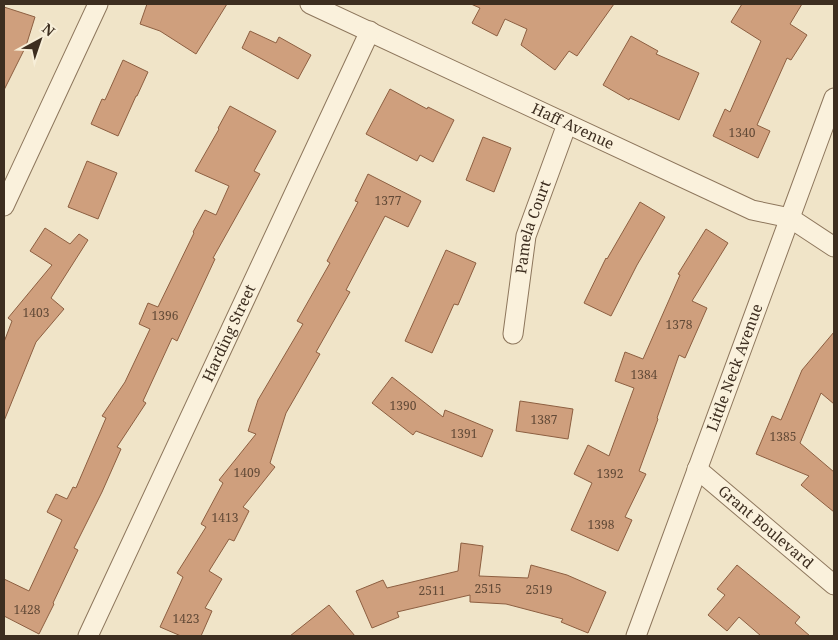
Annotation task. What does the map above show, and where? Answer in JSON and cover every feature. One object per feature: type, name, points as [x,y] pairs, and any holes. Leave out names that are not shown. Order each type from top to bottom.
[{"type":"street","points":[[4,206],[98,4]]},
{"type":"street","name":"Haff Avenue","points":[[310,4],[752,210],[790,218],[834,247]]},
{"type":"street","name":"Harding Street","points":[[88,636],[370,31]]},
{"type":"street","name":"Little Neck Avenue","points":[[636,636],[834,98]]},
{"type":"street","name":"Pamela Court","points":[[513,334],[526,236],[567,124]]},
{"type":"street","name":"Grant Boulevard","points":[[697,469],[834,585]]},
{"type":"building","points":[[147,4],[227,4],[196,54],[160,31],[140,24]]},
{"type":"building","points":[[471,4],[614,4],[577,56],[569,51],[555,70],[521,45],[527,29],[505,19],[497,36],[472,23],[480,8]]},
{"type":"building","points":[[742,4],[802,4],[790,24],[807,35],[791,60],[787,58],[757,125],[770,131],[758,158],[713,136],[725,109],[730,112],[761,41],[731,22]]},
{"type":"building","points":[[4,7],[35,17],[26,46],[4,90]]},
{"type":"building","points":[[250,31],[276,43],[279,37],[311,55],[298,79],[242,48]]},
{"type":"building","points":[[631,36],[658,51],[656,54],[699,73],[679,120],[630,98],[629,100],[603,85]]},
{"type":"building","points":[[123,60],[148,72],[118,136],[91,124],[102,99],[105,100]]},
{"type":"building","points":[[390,89],[427,109],[428,107],[454,120],[433,162],[420,155],[417,161],[366,134]]},
{"type":"building","points":[[230,106],[276,131],[254,171],[260,174],[213,258],[215,259],[177,341],[172,338],[143,401],[146,403],[117,447],[121,449],[74,548],[78,550],[39,634],[4,616],[4,579],[29,591],[62,520],[47,512],[56,494],[67,499],[73,487],[76,488],[106,418],[102,416],[125,382],[150,329],[139,324],[148,303],[158,307],[205,210],[216,215],[229,186],[195,171]]},
{"type":"building","points":[[483,137],[511,148],[494,192],[466,180]]},
{"type":"building","points":[[87,161],[117,173],[98,219],[68,207]]},
{"type":"building","points":[[368,174],[421,201],[408,227],[385,216],[346,290],[350,292],[316,352],[320,354],[286,413],[270,463],[275,467],[243,507],[249,511],[234,541],[229,539],[209,571],[222,579],[205,608],[212,611],[201,636],[181,636],[160,627],[183,577],[177,573],[206,527],[201,524],[223,483],[219,480],[256,434],[248,431],[258,400],[303,324],[297,321],[330,263],[327,261],[358,202],[355,201]]},
{"type":"building","points":[[640,202],[665,217],[637,265],[611,316],[584,303],[606,258]]},
{"type":"building","points":[[45,228],[70,244],[79,234],[88,240],[51,298],[64,309],[36,342],[4,421],[4,342],[12,321],[8,318],[52,265],[30,251]]},
{"type":"building","points":[[706,229],[728,243],[692,301],[707,308],[685,358],[679,355],[639,471],[646,474],[625,517],[632,520],[618,551],[571,530],[592,483],[574,474],[588,445],[609,456],[634,388],[615,381],[625,352],[643,359],[680,275],[678,274]]},
{"type":"building","points":[[446,250],[476,263],[458,305],[454,304],[432,353],[405,341]]},
{"type":"building","points":[[834,332],[834,404],[821,393],[800,443],[834,472],[834,512],[801,485],[809,476],[756,454],[772,416],[781,420],[802,370]]},
{"type":"building","points":[[392,377],[443,417],[445,410],[493,430],[482,457],[416,431],[413,435],[372,403]]},
{"type":"building","points":[[520,401],[573,409],[568,439],[516,431]]},
{"type":"building","points":[[461,543],[483,546],[479,576],[528,578],[531,565],[567,575],[606,592],[588,633],[561,622],[563,619],[506,604],[470,602],[470,595],[397,612],[399,617],[372,628],[356,591],[383,580],[387,588],[458,571]]},
{"type":"building","points":[[737,565],[800,617],[795,623],[810,636],[761,636],[739,617],[727,631],[708,615],[725,595],[717,589]]},
{"type":"building","points":[[329,605],[355,636],[290,636]]}]
